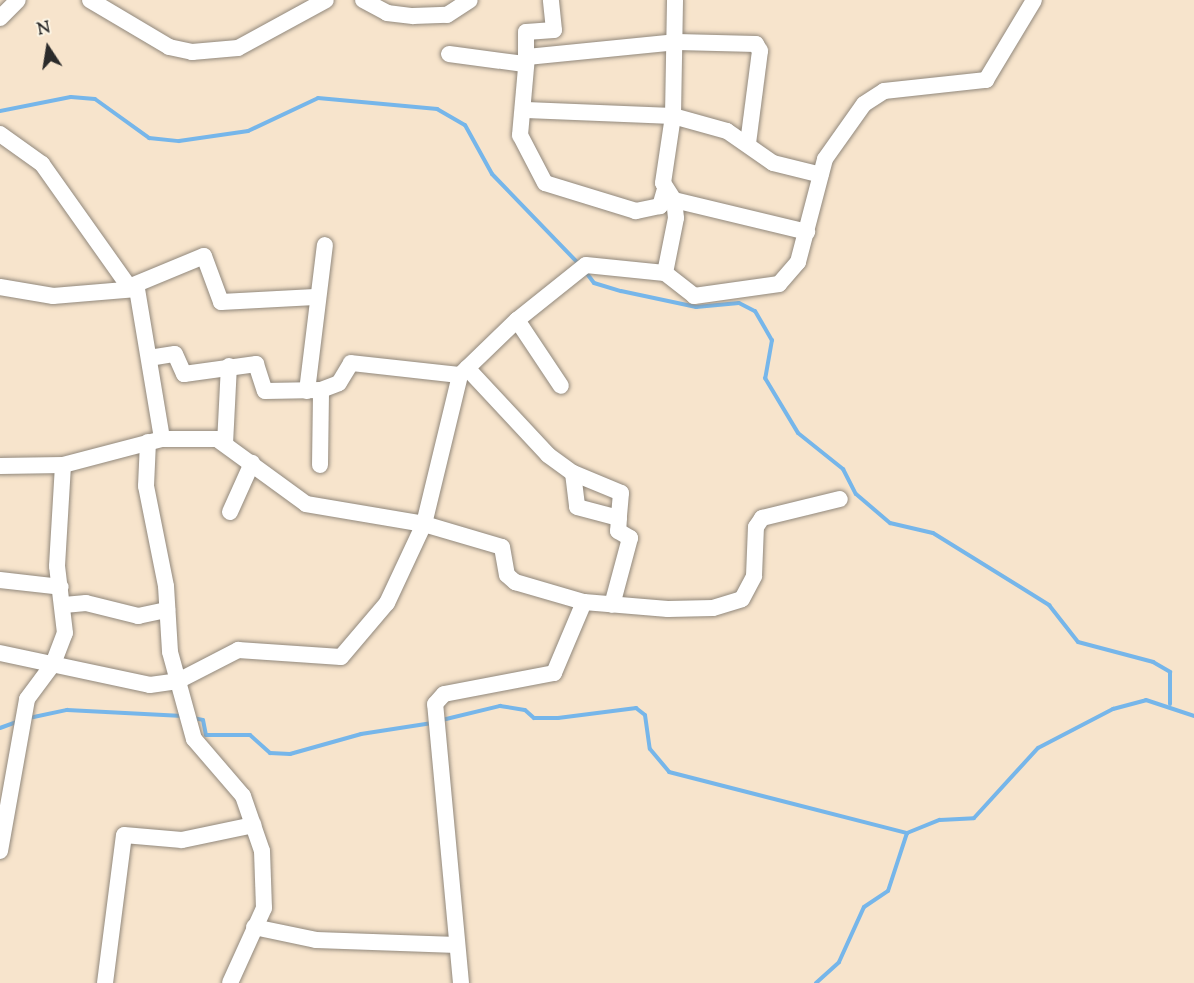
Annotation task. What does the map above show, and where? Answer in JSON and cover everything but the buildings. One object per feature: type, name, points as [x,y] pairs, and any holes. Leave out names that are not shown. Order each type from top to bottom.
[{"type":"street","points":[[0,18],[18,0]]},
{"type":"street","points":[[90,0],[169,47],[192,52],[238,48],[326,0]]},
{"type":"street","points":[[363,0],[387,13],[413,16],[447,15],[470,0]]},
{"type":"street","points":[[551,0],[554,30],[526,32],[526,110],[520,135],[545,183],[636,211],[660,206],[670,195]]},
{"type":"street","points":[[665,273],[673,246],[670,195],[677,42],[675,0]]},
{"type":"street","points":[[0,653],[150,684],[178,681],[229,652],[341,657],[387,603],[424,524],[464,372],[517,320],[580,269],[665,273],[694,296],[768,289],[798,262],[821,175],[837,136],[872,96],[939,81],[989,78],[1034,0]]},
{"type":"street","points":[[449,54],[525,61],[677,42],[756,44],[760,51],[748,144]]},
{"type":"street","points":[[526,110],[673,116],[716,126],[748,144],[773,163],[821,175]]},
{"type":"street","points":[[0,134],[42,164],[129,287],[140,296],[149,358],[155,440],[146,486],[178,681],[194,739],[243,796],[253,825],[267,886],[254,927],[230,983]]},
{"type":"street","points":[[670,195],[807,232]]},
{"type":"street","points":[[320,465],[314,390],[315,297],[326,245]]},
{"type":"street","points":[[0,287],[53,296],[129,287],[204,256],[221,302],[315,297]]},
{"type":"street","points":[[517,320],[561,386]]},
{"type":"street","points":[[149,358],[175,354],[184,374],[256,364],[265,392],[335,387],[355,363],[464,372],[549,455],[573,473],[621,492],[618,531],[630,538],[612,605]]},
{"type":"street","points":[[225,444],[229,366]]},
{"type":"street","points":[[0,466],[63,465],[155,440],[190,436],[225,444],[252,463],[286,495],[306,504],[424,524],[502,547],[509,580],[584,602],[698,610],[742,599],[754,576],[756,527],[762,518],[840,498]]},
{"type":"street","points":[[230,512],[252,463]]},
{"type":"street","points":[[0,851],[27,699],[53,664],[65,633],[64,605],[57,566],[63,465]]},
{"type":"street","points":[[573,473],[577,507],[619,518]]},
{"type":"street","points":[[0,580],[61,587]]},
{"type":"street","points":[[461,983],[435,704],[444,694],[554,673],[584,602]]},
{"type":"street","points":[[64,605],[86,603],[138,616],[167,610]]},
{"type":"street","points":[[105,983],[124,835],[182,840],[253,825]]},
{"type":"street","points":[[254,927],[316,940],[457,945]]},
{"type":"waterway","points":[[0,111],[71,97],[95,99],[149,138],[179,141],[248,131],[318,98],[437,109],[465,125],[492,174],[580,265]]},
{"type":"waterway","points":[[585,271],[594,283],[621,291],[696,307],[739,303],[755,311],[772,340],[765,378],[798,433],[843,469],[856,494],[890,523],[933,533],[1049,605],[1078,642],[1153,662],[1170,672],[1170,704]]},
{"type":"waterway","points":[[816,983],[839,962],[864,907],[888,891],[907,833],[940,820],[974,818],[1038,748],[1113,709],[1146,700],[1194,716]]},
{"type":"waterway","points":[[442,720],[500,706],[525,710],[534,718],[558,718],[636,708],[645,715],[650,749],[669,772],[907,833]]},
{"type":"waterway","points":[[29,718],[67,710],[183,716]]},
{"type":"waterway","points":[[193,718],[203,720],[206,735],[250,735],[270,753],[290,754],[361,734],[432,723]]},
{"type":"waterway","points":[[0,728],[19,721]]}]
